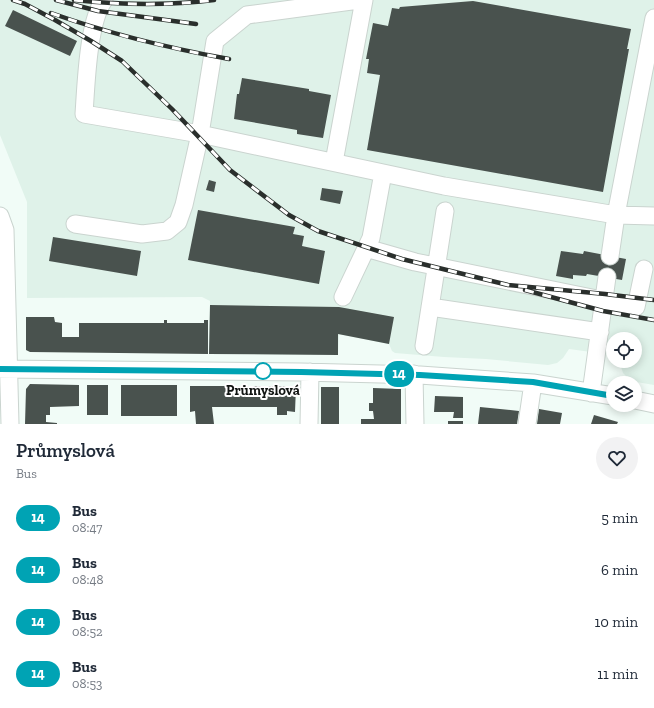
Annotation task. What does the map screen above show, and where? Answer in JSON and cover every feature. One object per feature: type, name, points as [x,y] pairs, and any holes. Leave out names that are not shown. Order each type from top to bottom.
[{"type":"street","points":[[104,0],[98,11],[91,41],[84,114],[200,134],[444,186],[616,215],[654,216]]},
{"type":"street","points":[[75,224],[142,234],[167,231],[178,222],[184,205],[200,134],[215,41],[247,15],[359,0]]},
{"type":"street","points":[[334,162],[364,0]]},
{"type":"street","points":[[610,256],[616,215],[654,18]]},
{"type":"street","points":[[343,297],[369,243],[384,173]]},
{"type":"street","points":[[424,346],[445,211]]},
{"type":"street","points":[[2,226],[5,369],[10,424]]},
{"type":"street","points":[[369,243],[402,259],[636,308],[644,269]]},
{"type":"street","points":[[591,393],[607,277]]},
{"type":"street","points":[[430,306],[600,332]]},
{"type":"street","points":[[5,369],[414,374],[533,382],[606,395]]},
{"type":"street","points":[[309,424],[310,372]]},
{"type":"street","points":[[414,374],[415,424]]},
{"type":"street","points":[[527,424],[533,382]]},
{"type":"street","points":[[642,401],[654,404]]},
{"type":"shaded area","points":[[0,0],[654,0],[654,385],[642,383],[642,376],[626,376],[621,368],[642,368],[642,332],[606,332],[606,354],[569,349],[563,358],[557,363],[548,365],[395,353],[392,351],[389,344],[339,334],[338,355],[209,354],[210,301],[202,297],[27,298],[27,202],[0,135]]},
{"type":"building","points":[[473,1],[631,29],[627,49],[629,49],[603,192],[367,150],[380,75],[367,73],[369,59],[366,59],[373,23],[388,26],[392,8],[399,9],[400,7]]},
{"type":"building","points":[[13,10],[77,41],[70,56],[5,26]]},
{"type":"building","points":[[242,78],[309,89],[309,91],[331,95],[323,138],[297,134],[297,130],[234,119],[237,94],[239,94]]},
{"type":"building","points":[[209,180],[216,182],[214,192],[206,190]]},
{"type":"building","points":[[322,188],[343,191],[340,204],[320,200]]},
{"type":"building","points":[[198,210],[295,227],[293,234],[304,236],[302,246],[325,251],[319,284],[188,260]]},
{"type":"building","points":[[53,237],[141,251],[137,276],[49,261]]},
{"type":"building","points":[[561,251],[583,254],[584,251],[626,259],[622,280],[587,274],[586,276],[573,275],[573,279],[556,276]]},
{"type":"building","points":[[210,305],[339,307],[394,317],[389,344],[338,334],[338,355],[209,354]]},
{"type":"building","points":[[26,317],[54,317],[55,322],[62,323],[62,337],[79,337],[79,323],[164,323],[164,320],[167,320],[167,323],[204,323],[204,320],[208,320],[208,354],[30,352],[26,350]]},
{"type":"building","points":[[30,384],[79,385],[79,406],[50,407],[50,415],[46,415],[46,422],[57,424],[25,424],[26,389]]},
{"type":"building","points":[[87,385],[108,385],[108,415],[87,415]]},
{"type":"building","points":[[121,385],[177,385],[177,416],[121,416]]},
{"type":"building","points":[[190,386],[296,386],[295,412],[287,411],[287,415],[277,415],[277,407],[212,407],[214,424],[196,424],[195,411],[190,412]]},
{"type":"building","points":[[321,387],[339,387],[339,424],[321,424]]},
{"type":"building","points":[[373,388],[401,389],[401,424],[361,424],[361,419],[374,419],[373,411],[369,411],[369,403],[373,403]]},
{"type":"building","points":[[435,396],[463,397],[463,418],[453,418],[454,412],[434,412]]},
{"type":"building","points":[[480,407],[519,411],[517,424],[478,424]]},
{"type":"building","points":[[539,409],[562,413],[560,424],[537,424]]},
{"type":"building","points":[[594,415],[618,422],[617,424],[591,424]]},
{"type":"building","points":[[448,421],[463,421],[463,424],[448,424]]},
{"type":"railway","points":[[13,0],[25,4],[55,20],[122,61],[172,109],[230,170],[289,215],[318,231],[402,259],[508,285],[654,300]]},
{"type":"railway","points":[[56,0],[98,11],[196,24]]},
{"type":"railway","points":[[74,0],[144,4],[214,0]]},
{"type":"railway","points":[[51,13],[95,28],[139,40],[229,59]]},
{"type":"railway","points":[[525,290],[603,311],[654,320]]},
{"type":"bus line","name":"14","points":[[0,369],[301,372],[420,375],[533,382],[606,395]]},
{"type":"place","name":"Průmyslová","points":[[263,371]]}]
